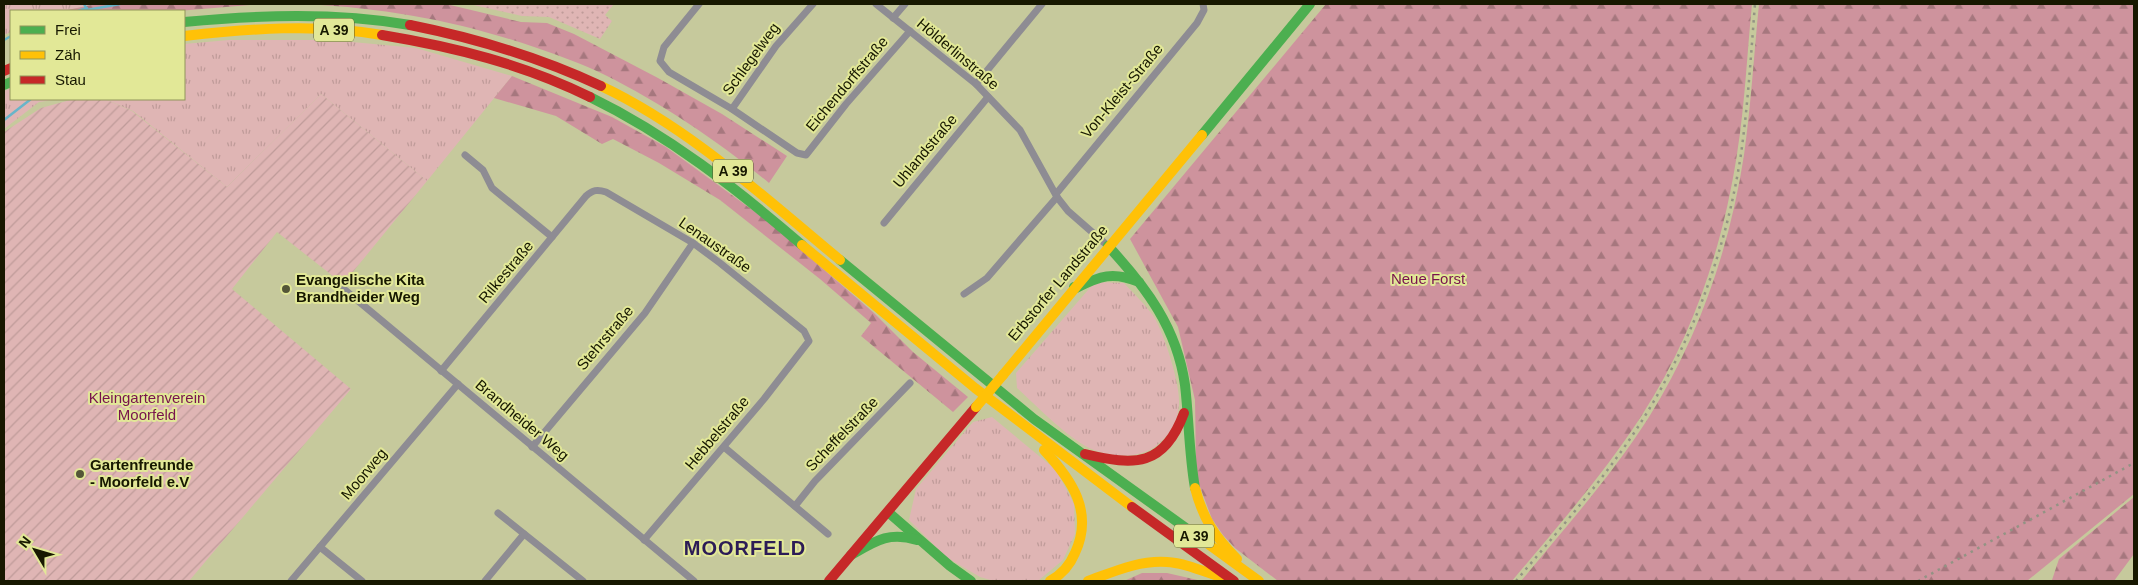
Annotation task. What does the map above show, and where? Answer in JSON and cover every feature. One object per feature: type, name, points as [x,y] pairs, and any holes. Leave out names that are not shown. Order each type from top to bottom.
[{"type":"main road","name":"Erbstorfer Landstraße","points":[[828,581],[976,407],[1310,4]]},
{"type":"main road","name":"A 39","points":[[185,22],[235,17],[302,15],[370,19],[445,32],[505,49],[616,93],[684,135],[748,182],[1034,419],[1259,581]]},
{"type":"main road","name":"A 39","points":[[185,36],[259,29],[301,28],[368,32],[415,39],[473,54],[576,90],[642,123],[676,145],[764,212],[891,320],[1027,430],[1234,581]]},
{"type":"main road","points":[[1108,246],[1144,284],[1166,320],[1174,339],[1184,376],[1190,468],[1193,486],[1202,512],[1217,538],[1230,553],[1264,581]]},
{"type":"main road","points":[[1074,287],[1076,288],[1110,274],[1128,277],[1144,284]]},
{"type":"main road","points":[[1079,452],[1120,462],[1135,462],[1154,457],[1169,445],[1180,429],[1187,401]]},
{"type":"main road","points":[[1027,430],[1026,432],[1061,468],[1069,480],[1080,502],[1083,519],[1082,535],[1077,551],[1069,565],[1050,581]]},
{"type":"main road","points":[[888,512],[921,542],[971,581]]},
{"type":"main road","points":[[851,555],[879,539],[889,536],[907,536],[921,542]]},
{"type":"main road","points":[[1088,581],[1124,568],[1146,563],[1167,562],[1234,581]]},
{"type":"street","points":[[699,4],[664,47],[660,61],[668,72],[732,108]]},
{"type":"street","name":"Schlegelweg","points":[[732,108],[776,46],[813,4]]},
{"type":"street","name":"Hölderlinstraße","points":[[876,4],[976,84],[1020,130],[1056,195],[1068,211],[1108,246]]},
{"type":"street","points":[[893,18],[905,4]]},
{"type":"street","points":[[976,84],[1042,4]]},
{"type":"street","name":"Von-Kleist-Straße","points":[[964,294],[986,278],[1056,195],[1196,23],[1204,10],[1203,4]]},
{"type":"street","name":"Eichendorffstraße","points":[[732,108],[797,153],[806,155],[846,104],[910,31]]},
{"type":"street","name":"Uhlandstraße","points":[[884,223],[988,97]]},
{"type":"street","points":[[466,155],[483,170],[492,188],[552,237]]},
{"type":"street","name":"Rilkestraße","points":[[441,371],[592,191]]},
{"type":"street","name":"Lenaustraße","points":[[592,191],[606,192],[693,243],[774,305],[804,332],[809,341]]},
{"type":"street","name":"Stehrstraße","points":[[532,447],[645,313],[693,243]]},
{"type":"street","name":"Brandheider Weg","points":[[333,280],[694,581]]},
{"type":"street","name":"Hebbelstraße","points":[[644,540],[724,447],[809,341]]},
{"type":"street","name":"Scheffelstraße","points":[[796,506],[815,481],[910,383]]},
{"type":"street","name":"Moorweg","points":[[291,581],[458,384]]},
{"type":"street","points":[[724,447],[828,534]]},
{"type":"street","points":[[498,513],[583,581]]},
{"type":"street","points":[[485,581],[524,534]]},
{"type":"street","points":[[320,547],[362,581]]},
{"type":"green space","points":[[4,4],[91,5],[68,10],[10,10],[10,32],[4,35]]},
{"type":"green space","points":[[263,4],[185,10],[68,10],[91,5]]},
{"type":"green space","points":[[307,4],[446,4],[521,22],[547,23],[574,34],[658,78],[722,114],[787,156],[769,183],[731,153],[669,111],[626,86],[571,60],[480,30],[424,18],[367,9]]},
{"type":"green space","points":[[469,4],[614,4],[605,15],[612,21],[600,39],[549,17],[522,16]]},
{"type":"green space","name":"Neue Forst","points":[[1326,4],[1752,4],[1742,116],[1731,188],[1714,256],[1691,322],[1660,385],[1627,437],[1580,500],[1512,581],[1278,581],[1235,548],[1223,535],[1212,519],[1199,484],[1196,467],[1195,400],[1178,327],[1130,239]]},
{"type":"green space","points":[[1759,4],[2134,4],[2134,494],[2027,581],[1521,581],[1588,501],[1635,439],[1667,387],[1697,323],[1721,257],[1738,189],[1749,117]]},
{"type":"green space","points":[[229,40],[331,40],[416,48],[512,76],[427,181],[321,94],[227,187],[133,111],[107,100],[185,100],[185,44]]},
{"type":"green space","points":[[512,76],[612,117],[666,147],[770,223],[874,313],[913,352],[968,397],[953,412],[861,336],[871,323],[820,279],[720,200],[659,163],[613,139],[602,144],[556,116],[494,98]]},
{"type":"green space","points":[[10,88],[10,100],[53,100],[39,102],[4,129],[4,91]]},
{"type":"green space","name":"Kleingartenverein Moorfeld","points":[[321,94],[427,181],[343,284],[277,232],[232,289],[351,389],[189,581],[4,581],[4,132],[41,108],[70,100],[107,100],[132,111],[227,187]]},
{"type":"green space","points":[[1095,282],[1124,283],[1144,304],[1158,325],[1171,360],[1177,385],[1179,405],[1177,417],[1172,428],[1156,446],[1134,455],[1109,454],[1094,450],[1085,445],[1054,422],[1017,388],[1016,373]]},
{"type":"green space","points":[[992,417],[1056,470],[1074,504],[1075,534],[1063,560],[1039,580],[994,581],[980,577],[946,557],[909,520],[916,489],[973,422]]},
{"type":"green space","points":[[2134,497],[2134,554],[2114,581],[2052,580],[2059,559]]},
{"type":"green space","points":[[1142,573],[1167,573],[1202,581],[1124,581]]},
{"type":"waterway","points":[[84,4],[87,10]]},
{"type":"waterway","points":[[87,10],[120,4]]},
{"type":"waterway","points":[[81,10],[87,8]]},
{"type":"waterway","points":[[4,40],[10,37]]},
{"type":"waterway","points":[[4,120],[30,100]]},
{"type":"railway","points":[[1516,581],[1585,498],[1634,434],[1665,381],[1695,319],[1718,254],[1735,188],[1746,116],[1755,4]]},
{"type":"railway","points":[[1918,581],[2134,463]]},
{"type":"traffic: fast","points":[[1202,135],[1310,4]]},
{"type":"traffic: fast","points":[[185,22],[269,16],[325,16],[410,25]]},
{"type":"traffic: fast","points":[[4,85],[10,82]]},
{"type":"traffic: fast","points":[[590,97],[674,145],[752,203],[802,245]]},
{"type":"traffic: fast","points":[[1108,246],[1135,277],[1158,309],[1175,345],[1185,385],[1195,488]]},
{"type":"traffic: fast","points":[[840,260],[1034,419],[1204,541]]},
{"type":"traffic: fast","points":[[1074,287],[1076,288],[1092,280],[1107,276],[1122,277],[1139,282]]},
{"type":"traffic: fast","points":[[888,512],[950,566],[971,581]]},
{"type":"traffic: fast","points":[[851,555],[875,542],[890,537],[907,537],[917,540]]},
{"type":"traffic: slow","points":[[185,36],[283,28],[332,29],[382,35]]},
{"type":"traffic: slow","points":[[601,86],[634,103],[696,143],[755,189],[840,260]]},
{"type":"traffic: slow","points":[[1003,375],[1202,135]]},
{"type":"traffic: slow","points":[[802,245],[975,388],[1132,507]]},
{"type":"traffic: slow","points":[[976,407],[1003,375]]},
{"type":"traffic: slow","points":[[1044,450],[1071,485],[1081,510],[1082,524],[1080,538],[1071,562],[1058,576],[1050,581]]},
{"type":"traffic: slow","points":[[1195,488],[1211,527],[1222,543],[1237,559]]},
{"type":"traffic: slow","points":[[1204,541],[1259,581]]},
{"type":"traffic: slow","points":[[1088,581],[1126,567],[1157,562],[1181,564],[1223,578]]},
{"type":"traffic: jam","points":[[410,25],[459,36],[507,50],[555,66],[601,86]]},
{"type":"traffic: jam","points":[[382,35],[488,58],[539,75],[590,97]]},
{"type":"traffic: jam","points":[[4,71],[10,68]]},
{"type":"traffic: jam","points":[[829,581],[976,407]]},
{"type":"traffic: jam","points":[[1085,454],[1133,461],[1146,458],[1157,453],[1167,444],[1176,431],[1184,413]]},
{"type":"traffic: jam","points":[[1132,507],[1234,581]]},
{"type":"place","name":"Evangelische Kita Brandheider Weg","points":[[286,289]]},
{"type":"place","name":"Gartenfreunde - Moorfeld e.V","points":[[80,474]]},
{"type":"district","name":"MOORFELD","points":[[745,548]]}]
